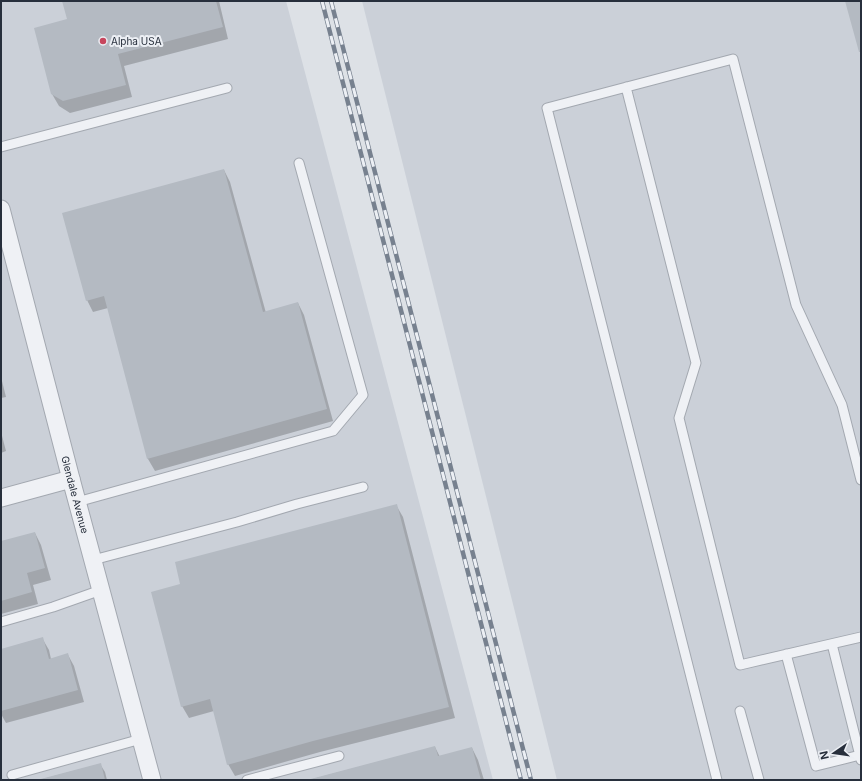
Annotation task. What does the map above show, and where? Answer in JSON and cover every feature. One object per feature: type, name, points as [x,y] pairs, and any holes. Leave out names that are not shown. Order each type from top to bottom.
[{"type":"street","name":"Glendale Avenue","points":[[1,209],[77,502],[152,780]]},
{"type":"street","points":[[1,498],[71,479]]},
{"type":"lane","points":[[717,780],[547,108],[733,59],[796,305],[842,405],[861,480]]},
{"type":"lane","points":[[626,87],[696,363],[679,418],[740,665],[861,637]]},
{"type":"lane","points":[[1,147],[227,88]]},
{"type":"lane","points":[[77,502],[333,431],[363,395],[299,163]]},
{"type":"lane","points":[[93,560],[363,487]]},
{"type":"lane","points":[[1,622],[101,590]]},
{"type":"lane","points":[[786,654],[816,766],[860,758],[832,644]]},
{"type":"lane","points":[[740,711],[759,780]]},
{"type":"lane","points":[[12,774],[141,739]]},
{"type":"lane","points":[[247,780],[339,756]]},
{"type":"shaded area","points":[[1,1],[286,1],[493,780],[1,780]]},
{"type":"shaded area","points":[[362,1],[861,1],[861,780],[557,780]]},
{"type":"building","name":"Alpha USA","points":[[62,1],[216,1],[223,27],[118,54],[126,85],[63,101],[51,94],[34,28],[67,19]]},
{"type":"building","points":[[845,1],[861,1],[861,52],[859,52]]},
{"type":"building","points":[[224,169],[263,312],[298,302],[327,409],[147,459],[104,296],[86,301],[62,213]]},
{"type":"building","points":[[397,504],[449,707],[313,741],[227,765],[210,699],[181,707],[151,592],[180,584],[175,562]]},
{"type":"building","points":[[35,532],[45,568],[27,573],[32,592],[1,601],[1,541]]},
{"type":"building","points":[[43,637],[49,659],[68,653],[78,690],[1,711],[1,649]]},
{"type":"building","points":[[435,746],[438,756],[472,747],[481,780],[307,780]]},
{"type":"building","points":[[101,763],[105,780],[37,780]]},
{"type":"railway","points":[[322,1],[521,780]]},
{"type":"railway","points":[[331,1],[531,780]]},
{"type":"place","name":"Alpha USA","points":[[103,41]]}]
